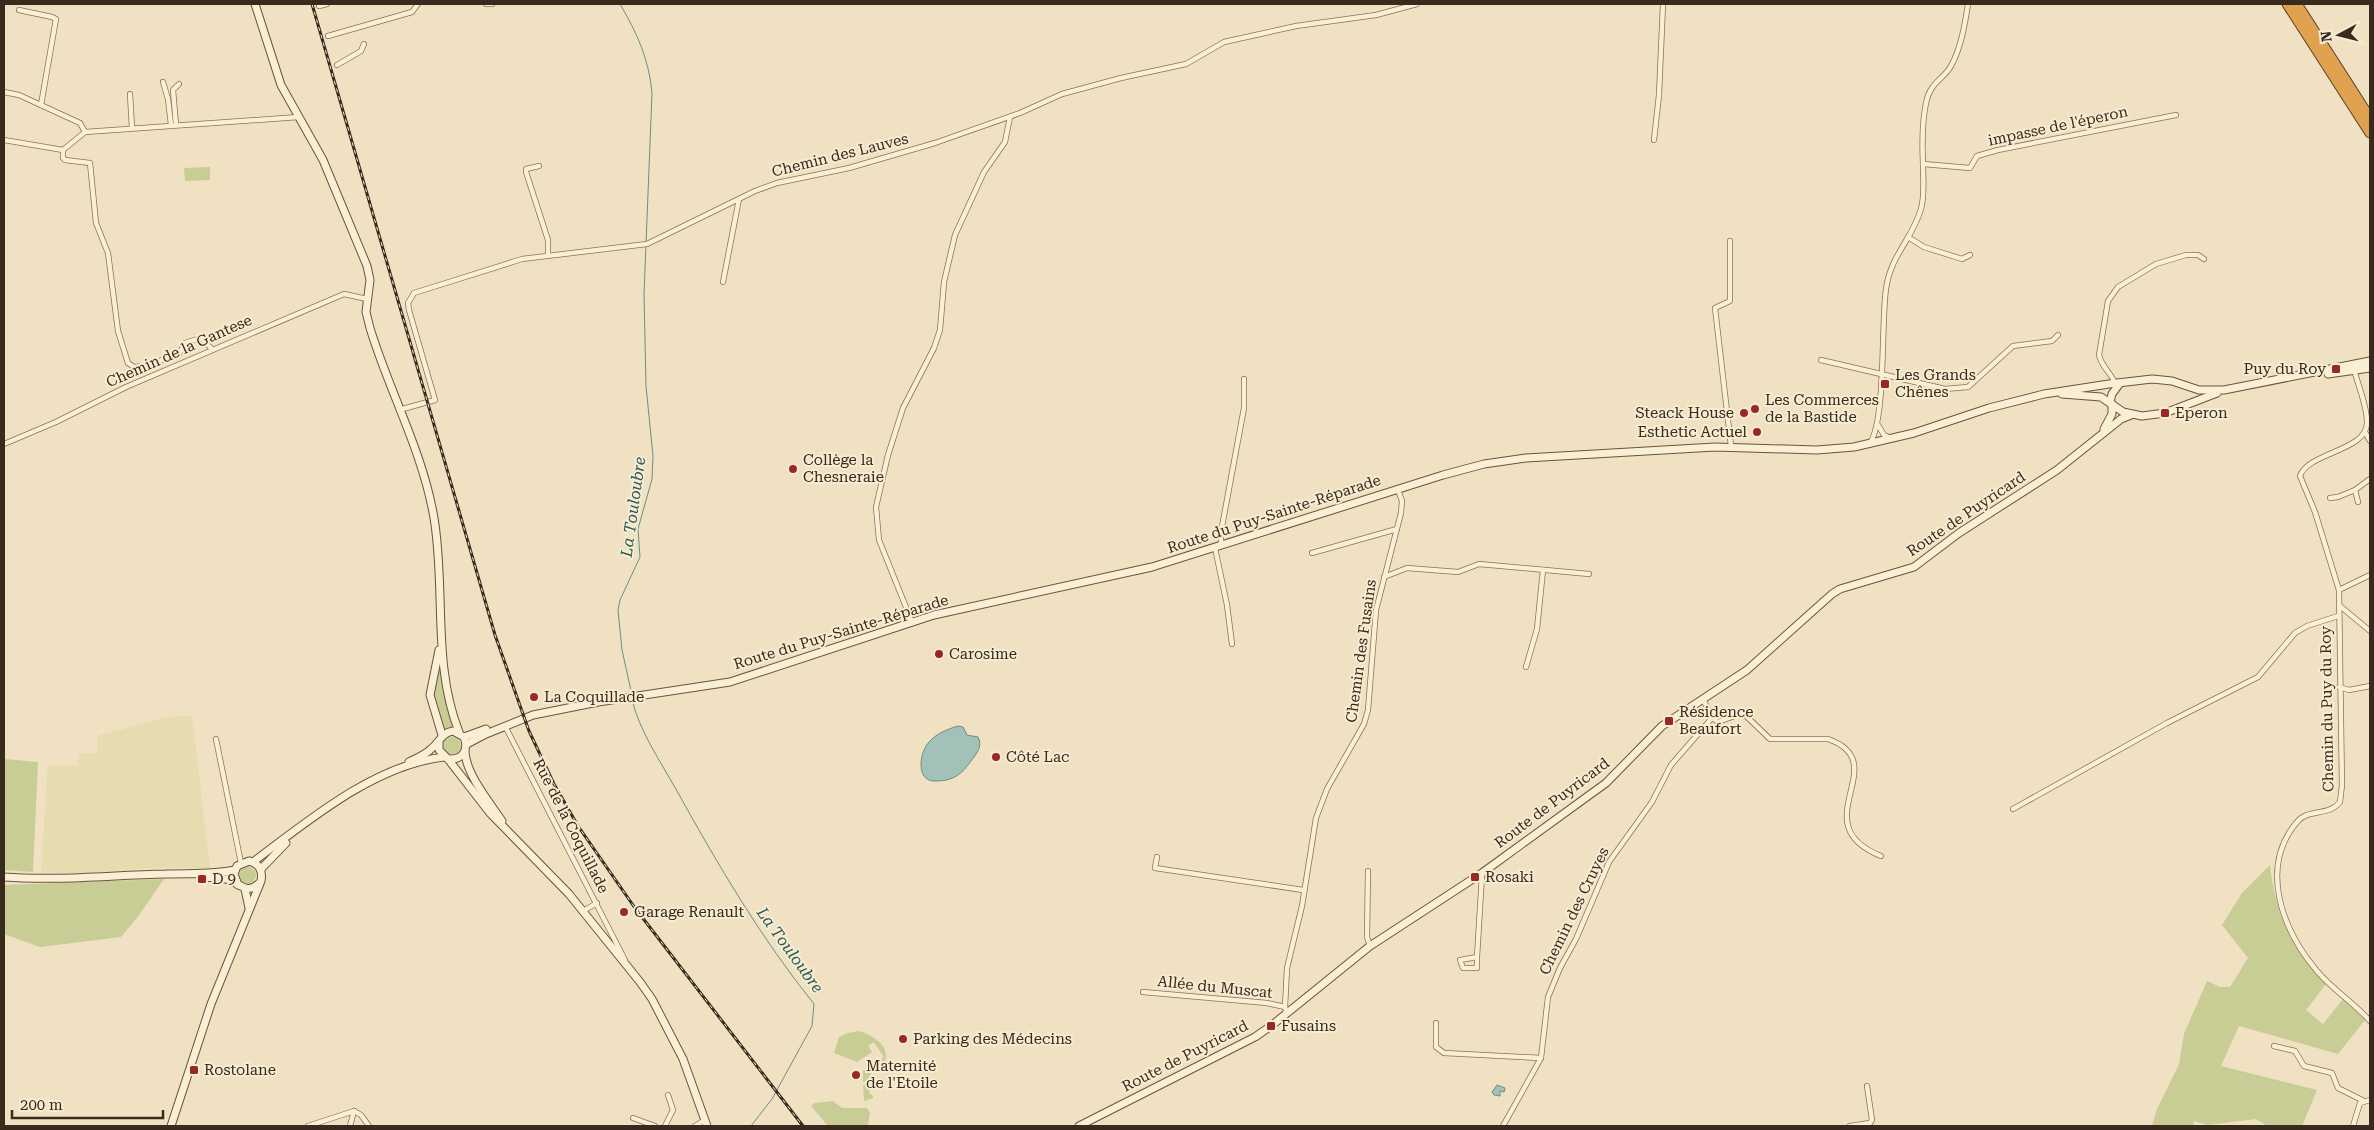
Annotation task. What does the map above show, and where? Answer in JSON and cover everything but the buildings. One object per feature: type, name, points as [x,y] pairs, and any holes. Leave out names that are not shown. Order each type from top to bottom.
[{"type":"highway","points":[[2287,4],[2370,133]]},
{"type":"highway","points":[[2297,4],[2370,118]]},
{"type":"main road","points":[[255,4],[277,74],[323,160],[367,266],[370,280],[366,312],[370,328],[424,475],[434,517],[438,550],[440,629],[445,674],[463,738],[466,762],[508,832]]},
{"type":"main road","name":"Route de Puyricard","points":[[1079,1126],[1255,1037],[1286,1010],[1370,946],[1482,873],[1606,783],[1662,726],[1746,670],[1832,594],[1840,589],[1914,567],[1959,533],[2057,470],[2121,419],[2131,415],[2165,413],[2224,390],[2370,364]]},
{"type":"main road","name":"Route de Puyricard","points":[[2100,435],[2109,420],[2112,394],[2118,383],[2152,379],[2172,380],[2199,390],[2224,390]]},
{"type":"main road","name":"Route du Puy-Sainte-Réparade","points":[[463,738],[503,723],[520,719],[620,699],[730,682],[934,615],[1124,574],[1484,464],[1526,458],[1731,446],[1817,450],[1869,444],[1892,439],[2044,394],[2118,383]]},
{"type":"main road","points":[[2189,387],[2194,394],[2191,402]]},
{"type":"main road","name":"Route du Puy-Sainte-Réparade","points":[[2044,394],[2101,397],[2111,403]]},
{"type":"main road","points":[[2111,403],[2131,415]]},
{"type":"main road","points":[[440,629],[430,694],[440,738],[439,750],[469,789],[583,911],[628,965],[652,999],[669,1030],[683,1059],[706,1123]]},
{"type":"main road","name":"Route du Puy-Sainte-Réparade","points":[[463,738],[505,726],[520,719]]},
{"type":"main road","points":[[250,911],[242,887],[234,878],[235,870],[240,864],[253,862],[341,799],[427,753],[440,738],[453,731],[463,738]]},
{"type":"main road","points":[[392,772],[431,758],[460,757],[464,752]]},
{"type":"main road","points":[[261,869],[307,824]]},
{"type":"main road","points":[[171,1126],[211,1004],[250,911],[262,877],[261,869],[253,862]]},
{"type":"main road","points":[[4,877],[72,880],[166,874],[208,874],[235,870]]},
{"type":"main road","points":[[166,874],[229,880],[242,887],[252,888],[259,884]]},
{"type":"street","points":[[319,6],[327,4]]},
{"type":"street","points":[[328,36],[412,12],[418,4]]},
{"type":"street","points":[[486,4],[492,4]]},
{"type":"street","name":"Chemin des Lauves","points":[[399,410],[435,400],[408,303],[414,293],[522,259],[645,244],[777,183],[858,165],[960,135],[1010,117],[1062,94],[1121,78],[1186,64],[1224,42],[1296,26],[1376,15],[1417,4]]},
{"type":"street","points":[[1654,140],[1659,95],[1663,4]]},
{"type":"street","points":[[1869,444],[1878,423],[1886,286],[1894,259],[1917,220],[1924,198],[1923,130],[1926,101],[1935,82],[1950,69],[1954,60],[1968,4]]},
{"type":"street","points":[[19,10],[52,16],[56,19],[41,105]]},
{"type":"street","points":[[337,65],[361,51],[364,44]]},
{"type":"street","points":[[163,82],[173,125]]},
{"type":"street","points":[[173,125],[173,90],[179,84]]},
{"type":"street","points":[[4,92],[19,95],[80,124],[84,132]]},
{"type":"street","points":[[130,94],[132,128]]},
{"type":"street","name":"impasse de l'éperon","points":[[1923,164],[1970,168],[1977,156],[1998,150],[2176,115]]},
{"type":"street","points":[[212,349],[201,338],[185,343],[179,354],[145,366],[134,367],[128,363],[118,331],[108,253],[96,222],[90,163],[65,160],[63,158],[63,150],[84,132],[299,117]]},
{"type":"street","points":[[912,622],[879,540],[876,507],[888,455],[903,408],[934,348],[940,330],[944,282],[955,235],[984,172],[1005,142],[1010,117]]},
{"type":"street","points":[[4,140],[63,150]]},
{"type":"street","points":[[539,166],[526,170],[526,172],[548,240],[548,256]]},
{"type":"street","points":[[723,282],[739,199]]},
{"type":"street","points":[[1908,237],[1924,247],[1962,259],[1970,255]]},
{"type":"street","points":[[1730,241],[1730,301],[1715,308],[1731,446]]},
{"type":"street","points":[[2118,383],[2100,360],[2099,355],[2108,301],[2118,287],[2156,264],[2170,259],[2198,256],[2204,260]]},
{"type":"street","name":"Chemin de la Gantese","points":[[4,444],[56,422],[126,386],[344,294],[367,299]]},
{"type":"street","points":[[1821,360],[1945,389],[1968,387],[2013,346],[2052,341],[2058,335]]},
{"type":"street","points":[[2353,368],[2367,421],[2365,432],[2370,441]]},
{"type":"street","points":[[1232,644],[1218,546],[1244,408],[1244,379]]},
{"type":"street","points":[[1878,423],[1884,435],[1892,439]]},
{"type":"street","name":"Chemin du Puy du Roy","points":[[2365,432],[2356,441],[2318,460],[2303,470],[2300,476],[2315,512],[2339,590],[2342,785],[2340,802],[2330,811],[2311,814],[2296,823],[2277,860],[2276,887],[2289,926],[2311,963],[2326,980],[2370,1021]]},
{"type":"street","points":[[2330,498],[2355,490],[2370,479]]},
{"type":"street","name":"Chemin des Fusains","points":[[1286,1010],[1287,968],[1316,818],[1320,804],[1364,724],[1368,710],[1376,610],[1397,529],[1402,501],[1398,490]]},
{"type":"street","points":[[2355,490],[2358,502]]},
{"type":"street","points":[[1312,553],[1397,529]]},
{"type":"street","points":[[1384,577],[1407,568],[1458,572],[1479,564],[1589,574]]},
{"type":"street","points":[[1526,668],[1537,629],[1542,570]]},
{"type":"street","points":[[2339,590],[2370,575]]},
{"type":"street","points":[[2340,606],[2370,631]]},
{"type":"street","points":[[2014,809],[2166,723],[2258,676],[2295,632],[2306,626],[2338,616]]},
{"type":"street","points":[[2339,687],[2349,690],[2370,686]]},
{"type":"street","points":[[1703,699],[1712,718],[1718,722],[1743,713],[1770,739],[1828,739],[1837,742],[1852,756],[1855,768],[1847,815],[1849,833],[1869,851],[1881,856]]},
{"type":"street","name":"Chemin des Cruyes","points":[[1504,1126],[1541,1058],[1548,997],[1560,968],[1576,939],[1609,862],[1652,802],[1671,765],[1712,718]]},
{"type":"street","name":"Rue de la Coquillade","points":[[505,726],[628,965]]},
{"type":"street","points":[[216,739],[240,864]]},
{"type":"street","points":[[1157,857],[1155,868],[1303,890]]},
{"type":"street","points":[[1368,871],[1367,938],[1370,946]]},
{"type":"street","points":[[1477,957],[1482,873]]},
{"type":"street","points":[[583,911],[597,903]]},
{"type":"street","name":"Allée du Muscat","points":[[1143,992],[1267,1003],[1286,1010]]},
{"type":"street","points":[[1436,1023],[1436,1047],[1444,1053],[1541,1058]]},
{"type":"street","points":[[2274,1046],[2295,1051],[2304,1066],[2332,1073],[2338,1088],[2364,1101]]},
{"type":"street","points":[[1850,1126],[1870,1123],[1872,1120],[1867,1086]]},
{"type":"street","points":[[665,1126],[673,1110],[668,1095]]},
{"type":"street","points":[[2353,1126],[2360,1103],[2370,1100]]},
{"type":"street","points":[[308,1126],[354,1111],[361,1115],[368,1126]]},
{"type":"street","points":[[350,1126],[354,1111]]},
{"type":"street","points":[[633,1118],[655,1126]]},
{"type":"street","points":[[696,1126],[706,1123]]},
{"type":"shaded area","points":[[192,716],[210,868],[151,868],[72,874],[41,872],[48,765],[78,766],[79,754],[97,753],[97,736],[168,717]]},
{"type":"green space","points":[[210,167],[210,180],[185,181],[184,168]]},
{"type":"green space","points":[[439,657],[453,728],[444,730],[432,694]]},
{"type":"green space","points":[[452,737],[460,742],[461,746],[456,754],[452,755],[444,750],[443,746],[448,738]]},
{"type":"green space","points":[[4,759],[38,762],[33,872],[4,870]]},
{"type":"green space","points":[[2270,865],[2276,899],[2287,930],[2304,958],[2326,984],[2306,1010],[2323,1024],[2343,999],[2365,1020],[2338,1054],[2239,1026],[2221,1066],[2317,1090],[2302,1126],[2267,1126],[2256,1119],[2208,1125],[2194,1121],[2193,1126],[2152,1126],[2157,1109],[2179,1064],[2184,1034],[2207,981],[2220,987],[2230,987],[2248,958],[2222,925],[2242,893]]},
{"type":"green space","points":[[247,866],[253,869],[256,875],[253,881],[247,884],[241,881],[238,875],[241,869]]},
{"type":"green space","points":[[164,879],[121,937],[40,947],[4,934],[4,885]]},
{"type":"green space","points":[[859,1031],[876,1039],[884,1047],[886,1058],[884,1065],[879,1061],[884,1057],[874,1042],[868,1046],[872,1052],[857,1062],[834,1053],[839,1037]]},
{"type":"green space","points":[[870,1066],[873,1070],[867,1081],[863,1082],[863,1071]]},
{"type":"green space","points":[[873,1084],[869,1093],[873,1098],[864,1101],[863,1085]]},
{"type":"green space","points":[[833,1101],[842,1108],[867,1108],[870,1113],[868,1126],[828,1126],[811,1106],[815,1103]]},
{"type":"water","points":[[958,726],[963,727],[967,735],[978,737],[980,746],[977,752],[964,770],[957,776],[943,781],[928,780],[921,768],[924,749],[932,739],[944,731]]},
{"type":"water","points":[[1497,1085],[1505,1088],[1504,1092],[1500,1091],[1500,1096],[1494,1095],[1492,1092]]},
{"type":"waterway","name":"La Touloubre","points":[[620,4],[632,25],[645,58],[652,93],[644,294],[646,386],[653,456],[652,479],[638,529],[640,557],[620,600],[618,610],[622,650],[632,695]]},
{"type":"waterway","name":"La Touloubre","points":[[632,699],[635,711],[651,746],[724,874],[758,927],[814,1004],[812,1026],[772,1099],[751,1126]]},
{"type":"railway","points":[[312,4],[495,635],[529,731],[554,784],[578,826],[635,908],[803,1126]]},
{"type":"place","name":"Puy du Roy","points":[[2336,369]]},
{"type":"place","name":"Les Grands Chênes","points":[[1885,384]]},
{"type":"place","name":"Les Commerces de la Bastide","points":[[1755,409]]},
{"type":"place","name":"Steack House","points":[[1744,413]]},
{"type":"place","name":"Eperon","points":[[2165,413]]},
{"type":"place","name":"Esthetic Actuel","points":[[1757,432]]},
{"type":"place","name":"Collège la Chesneraie","points":[[793,469]]},
{"type":"place","name":"Carosime","points":[[939,654]]},
{"type":"place","name":"La Coquillade","points":[[534,697]]},
{"type":"place","name":"Résidence Beaufort","points":[[1669,721]]},
{"type":"place","name":"Côté Lac","points":[[996,757]]},
{"type":"place","name":"Rosaki","points":[[1475,877]]},
{"type":"place","name":"D 9","points":[[202,879]]},
{"type":"place","name":"Garage Renault","points":[[624,912]]},
{"type":"place","name":"Fusains","points":[[1271,1026]]},
{"type":"place","name":"Parking des Médecins","points":[[903,1039]]},
{"type":"place","name":"Rostolane","points":[[194,1070]]},
{"type":"place","name":"Maternité de l'Etoile","points":[[856,1075]]}]
